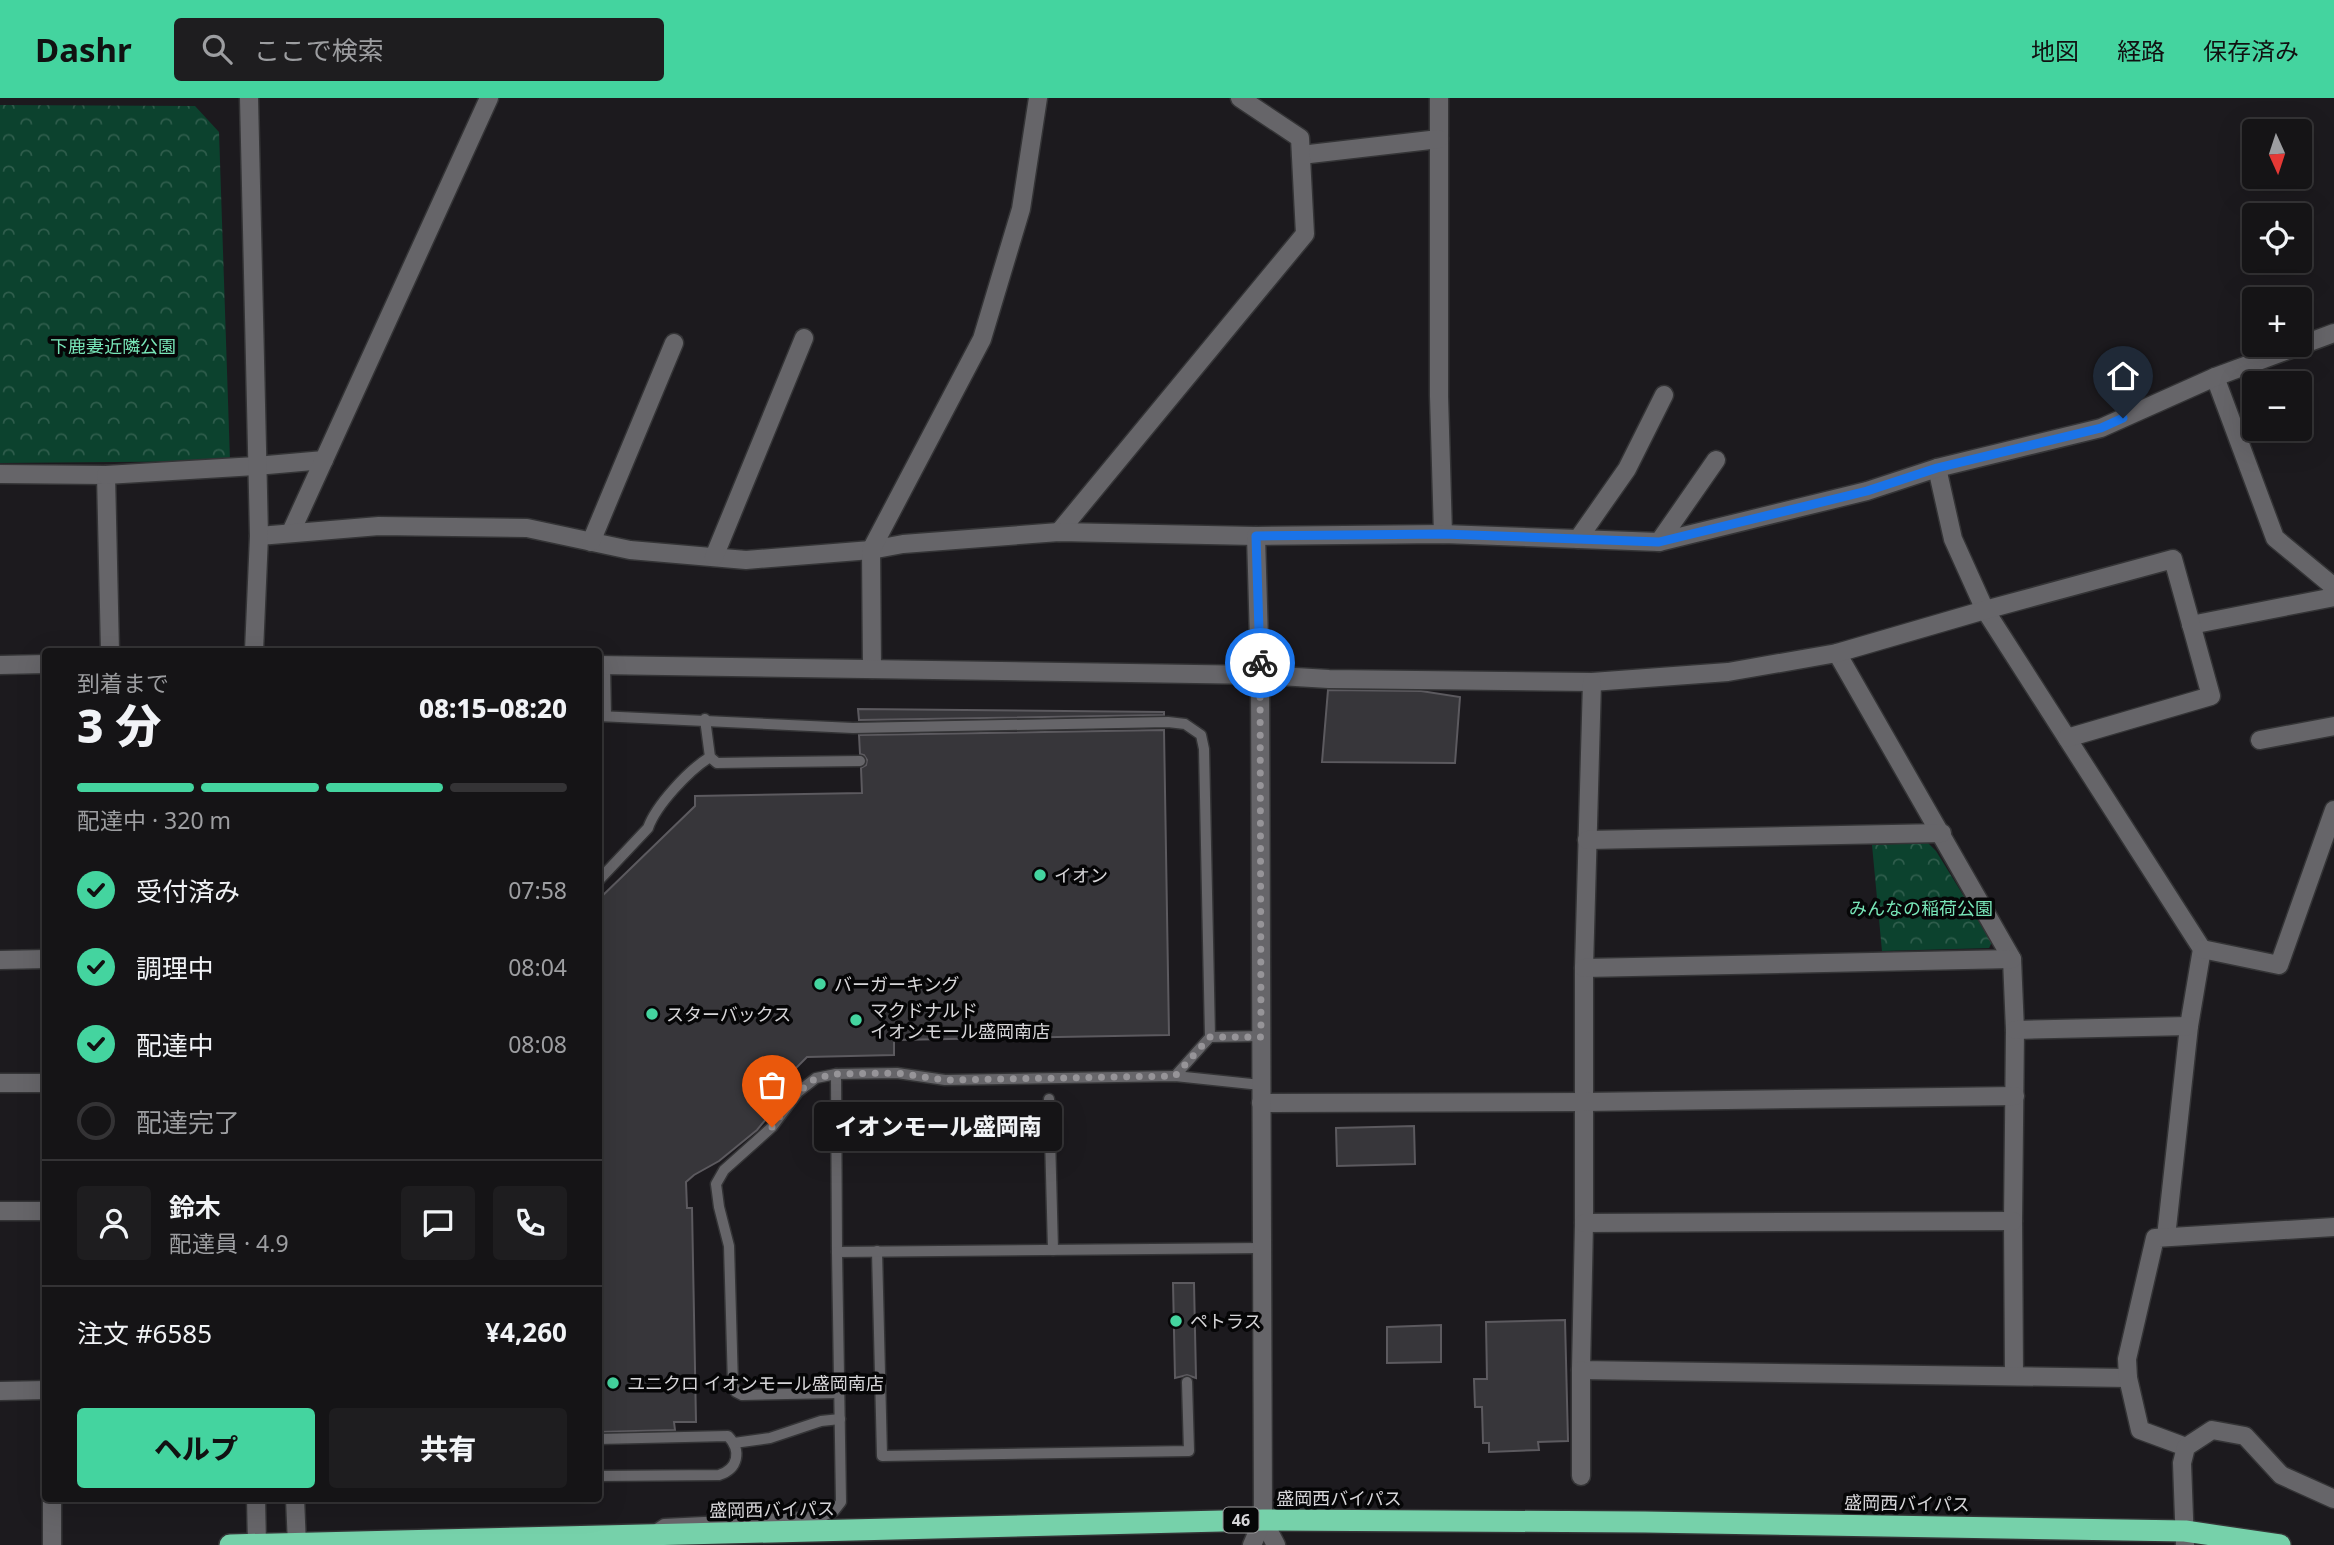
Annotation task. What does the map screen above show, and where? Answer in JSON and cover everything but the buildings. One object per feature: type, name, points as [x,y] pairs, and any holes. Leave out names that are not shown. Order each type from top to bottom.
[{"type":"highway","name":"盛岡西バイパス","points":[[230,1545],[1262,1520],[1631,1521],[2185,1538],[2280,1545]]},
{"type":"street","points":[[249,98],[259,536],[254,648]]},
{"type":"street","points":[[291,532],[489,98]]},
{"type":"street","points":[[872,670],[871,550],[982,339],[1021,209],[1038,98]]},
{"type":"street","points":[[1059,532],[1305,234],[1300,138],[1240,98]]},
{"type":"street","points":[[1439,98],[1439,396],[1443,534]]},
{"type":"street","points":[[1301,155],[1438,139]]},
{"type":"street","points":[[259,536],[379,526],[527,528],[630,550],[746,560],[1059,532],[1256,536],[1443,534],[1659,542],[1867,491],[1937,468],[2101,428],[2215,377],[2334,333]]},
{"type":"street","points":[[714,557],[804,338]]},
{"type":"street","points":[[591,542],[674,343]]},
{"type":"street","points":[[2215,377],[2275,538],[2334,587]]},
{"type":"street","points":[[1578,539],[1627,469],[1664,395]]},
{"type":"street","points":[[0,474],[106,475],[324,460]]},
{"type":"street","points":[[1659,542],[1716,460]]},
{"type":"street","points":[[1937,468],[1953,539],[1985,610],[2202,950],[2189,1026],[2166,1237]]},
{"type":"street","points":[[106,475],[110,648]]},
{"type":"street","points":[[1252,1545],[1262,1520],[1260,675],[1256,536]]},
{"type":"street","points":[[602,665],[1592,682],[1728,672],[1837,653],[2173,559],[2211,695],[2067,738]]},
{"type":"street","points":[[2191,625],[2334,597]]},
{"type":"street","points":[[1837,653],[2012,960],[2015,1030],[2014,1375]]},
{"type":"street","points":[[0,665],[42,664]]},
{"type":"street","points":[[1581,1476],[1584,968],[1592,682]]},
{"type":"street","points":[[2260,740],[2334,726]]},
{"type":"street","points":[[2202,950],[2279,965],[2334,810]]},
{"type":"street","points":[[1587,841],[1941,833]]},
{"type":"street","points":[[0,960],[42,959]]},
{"type":"street","points":[[1584,968],[2012,960]]},
{"type":"street","points":[[2015,1030],[2189,1026]]},
{"type":"street","points":[[0,1083],[42,1083]]},
{"type":"street","points":[[1261,1094],[1584,1102],[2015,1096]]},
{"type":"street","points":[[0,1211],[42,1211]]},
{"type":"street","points":[[1584,1223],[2013,1221]]},
{"type":"street","points":[[2186,1447],[2140,1430],[2129,1378],[2127,1359],[2155,1238],[2334,1227]]},
{"type":"street","points":[[1581,1370],[2129,1378]]},
{"type":"street","points":[[0,1391],[42,1390]]},
{"type":"street","points":[[2185,1538],[2182,1463],[2186,1447],[2212,1430],[2245,1436],[2281,1475],[2334,1499]]},
{"type":"street","points":[[52,1502],[52,1545]]},
{"type":"street","points":[[256,1502],[257,1545]]},
{"type":"street","points":[[295,1502],[297,1544]]},
{"type":"street","points":[[1262,1520],[1276,1545]]},
{"type":"lane","points":[[602,665],[602,716],[853,728],[1168,722],[1185,724],[1201,735],[1204,749],[1210,1037],[1175,1076]]},
{"type":"lane","points":[[705,719],[710,757],[718,763],[860,761]]},
{"type":"lane","points":[[602,877],[648,828],[652,817],[697,765],[710,757]]},
{"type":"lane","points":[[1210,1037],[1261,1037]]},
{"type":"lane","points":[[839,1393],[742,1395],[736,1392],[733,1385],[729,1246],[716,1184],[724,1170],[772,1127],[797,1093],[816,1078],[836,1074],[897,1073],[945,1080],[1175,1076],[1261,1094]]},
{"type":"lane","points":[[649,1535],[664,1524],[823,1516],[834,1511],[841,1502],[836,1074]]},
{"type":"lane","points":[[1049,1099],[1053,1250]]},
{"type":"lane","points":[[837,1252],[1262,1248]]},
{"type":"lane","points":[[877,1251],[882,1456],[1189,1451],[1187,1382]]},
{"type":"lane","points":[[734,1443],[770,1438],[821,1421],[840,1419]]},
{"type":"lane","points":[[602,1439],[728,1436],[737,1452],[734,1466],[719,1475],[602,1476]]},
{"type":"green space","name":"下鹿妻近隣公園","points":[[0,105],[195,106],[219,132],[230,461],[0,463]]},
{"type":"green space","name":"みんなの稲荷公園","points":[[1928,843],[1936,851],[1992,942],[1989,948],[1882,951],[1872,845]]},
{"type":"way so far","points":[[772,1127],[797,1093],[816,1078],[836,1074],[897,1073],[945,1080],[1175,1076],[1210,1037],[1261,1037],[1260,663]]},
{"type":"place","name":"イオン","points":[[1040,875]]},
{"type":"place","name":"バーガーキング","points":[[820,984]]},
{"type":"place","name":"スターバックス","points":[[652,1014]]},
{"type":"place","name":"マクドナルド イオンモール盛岡南店","points":[[856,1020]]},
{"type":"place","name":"イオンモール盛岡南","points":[[772,1127]]},
{"type":"place","name":"ペトラス","points":[[1176,1321]]},
{"type":"place","name":"ユニクロ イオンモール盛岡南店","points":[[613,1383]]},
{"type":"route","points":[[1260,663],[1256,536],[1443,534],[1659,542],[1867,491],[1937,468],[2101,428],[2123,418]]}]
